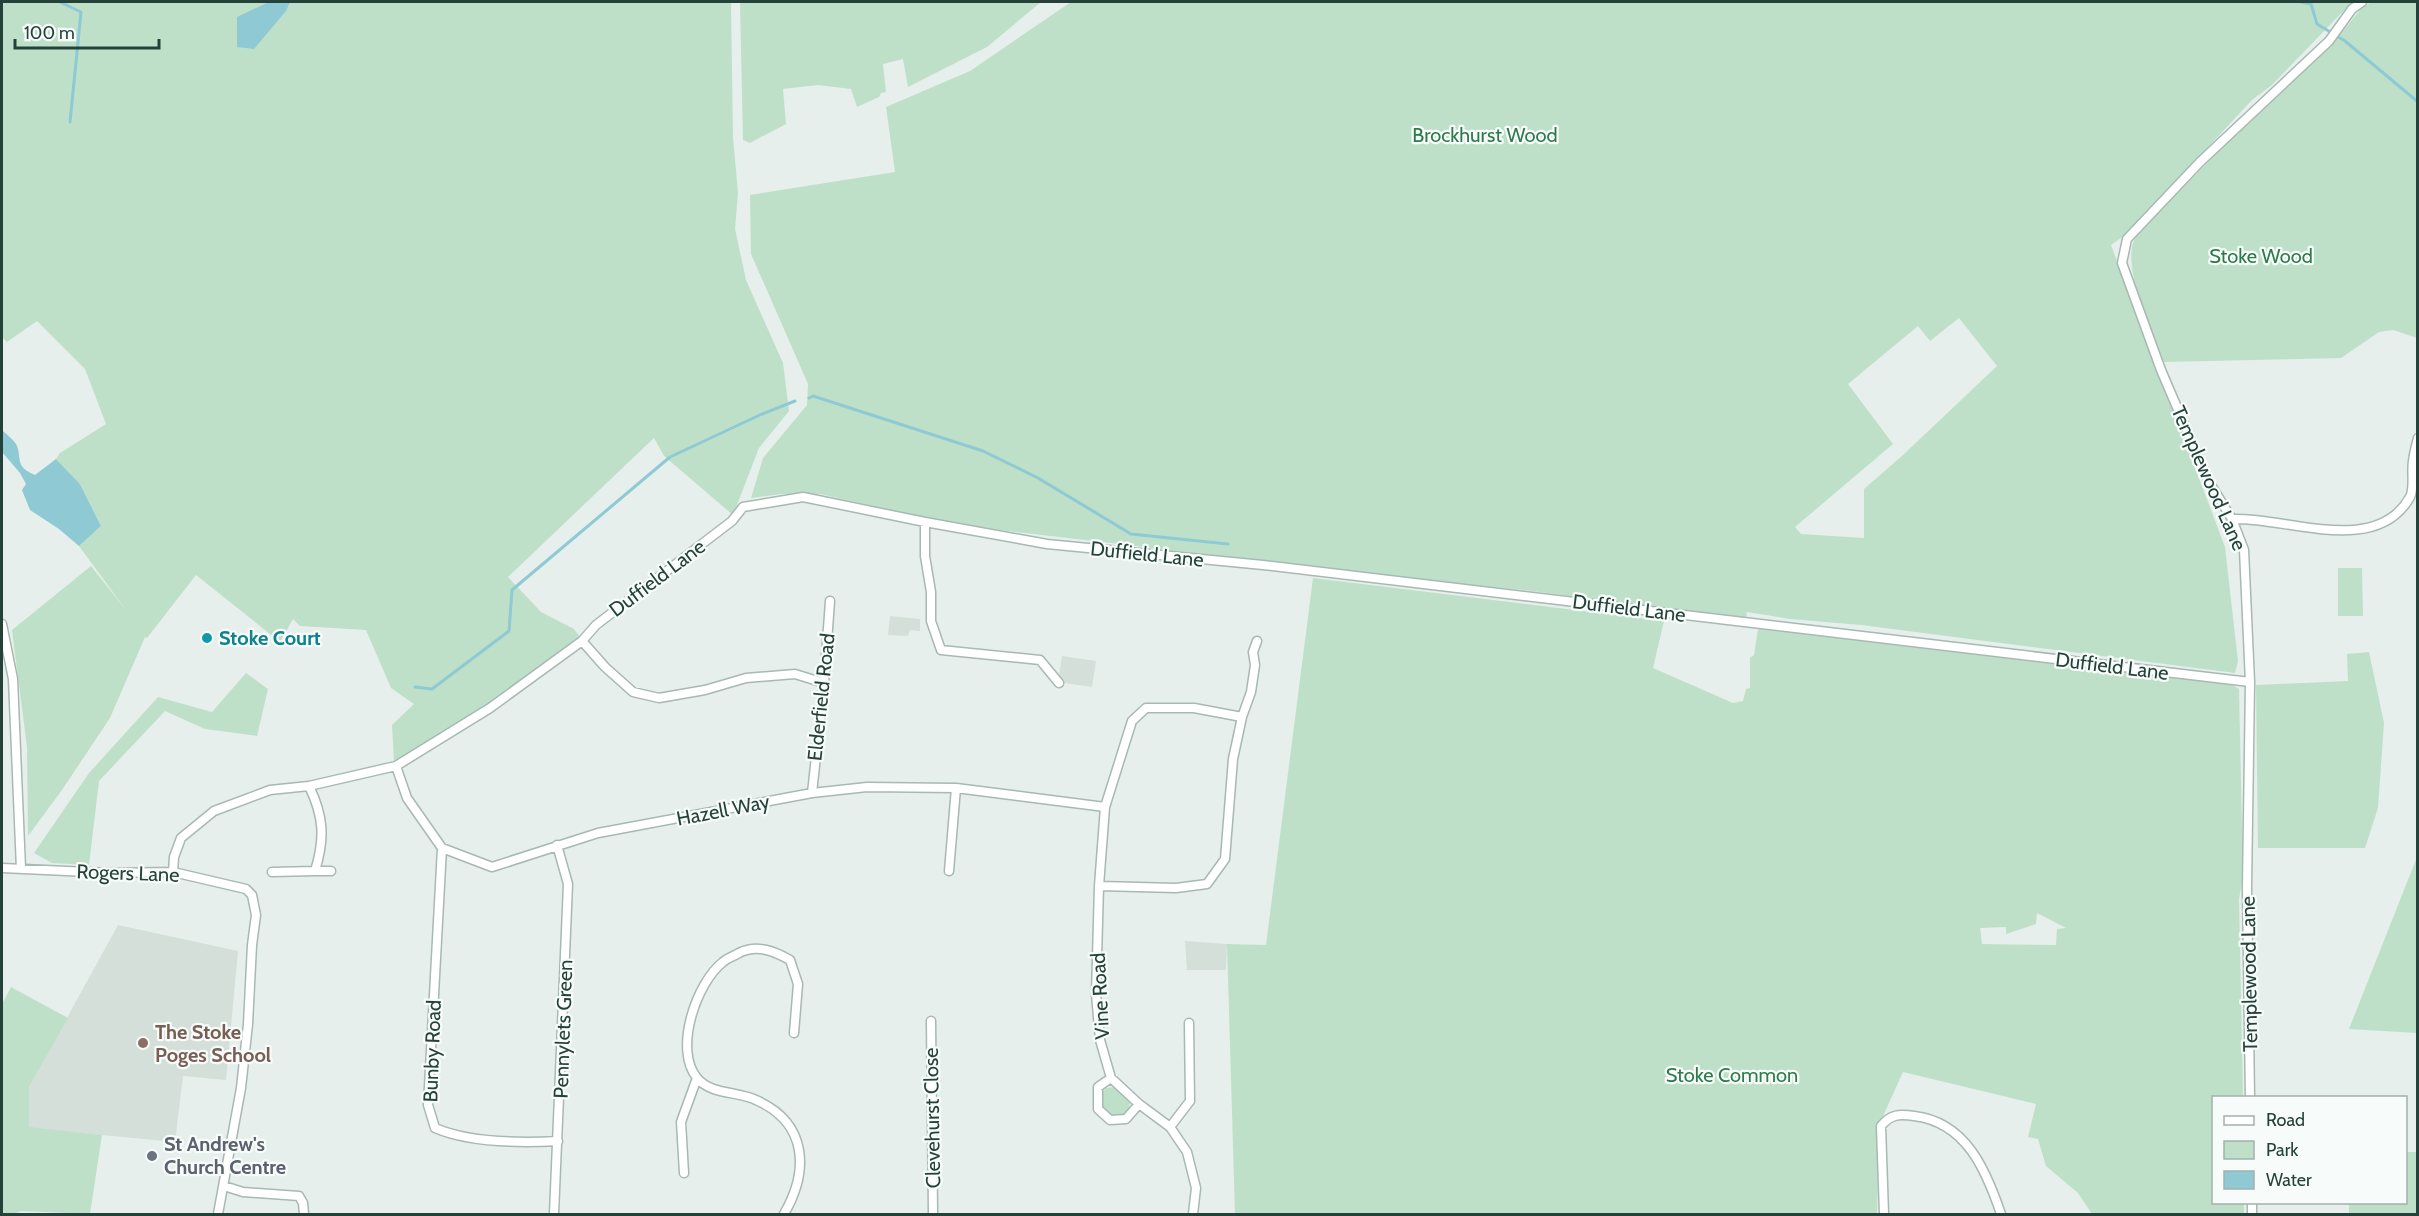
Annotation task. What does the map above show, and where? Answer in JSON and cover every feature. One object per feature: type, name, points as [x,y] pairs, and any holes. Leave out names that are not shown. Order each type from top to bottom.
[{"type":"street","name":"Templewood Lane","points":[[2250,1096],[2247,888],[2250,682],[2244,550],[2232,519],[2209,482],[2161,370],[2122,262],[2126,243],[2200,162],[2329,41],[2352,9],[2362,2]]},
{"type":"street","points":[[2232,519],[2249,518],[2307,529],[2372,529],[2396,513],[2411,496],[2412,462],[2418,438]]},
{"type":"street","name":"Duffield Lane","points":[[173,872],[174,857],[181,838],[214,811],[270,790],[309,786],[396,766],[490,708],[582,641],[596,625],[732,521],[743,507],[803,497],[1047,544],[1263,565],[2250,682]]},
{"type":"street","points":[[926,522],[925,556],[932,592],[931,621],[941,650],[1040,660],[1059,683]]},
{"type":"street","name":"Elderfield Road","points":[[812,793],[830,601]]},
{"type":"street","points":[[2,624],[13,679],[21,869]]},
{"type":"street","points":[[582,641],[605,667],[633,692],[659,698],[705,690],[746,678],[795,674],[824,682]]},
{"type":"street","points":[[1099,886],[1176,888],[1207,884],[1225,859],[1233,759],[1242,717],[1251,692],[1257,641]]},
{"type":"street","name":"Vine Road","points":[[1111,1078],[1100,1040],[1096,994],[1099,886],[1106,807],[1132,721],[1146,708],[1194,708],[1242,717]]},
{"type":"street","points":[[396,766],[407,798],[442,848]]},
{"type":"street","points":[[309,786],[323,824],[315,871]]},
{"type":"street","name":"Hazell Way","points":[[442,848],[492,867],[598,833],[812,793],[867,787],[956,788],[1106,807]]},
{"type":"street","points":[[948,871],[956,788]]},
{"type":"street","name":"Pennylets Green","points":[[554,1215],[568,884],[557,845]]},
{"type":"street","name":"Bunby Road","points":[[442,848],[428,1105],[435,1128],[453,1136],[532,1142],[558,1141]]},
{"type":"street","name":"Rogers Lane","points":[[2,868],[110,873],[173,872],[246,889],[252,896],[256,905],[241,1088],[218,1215]]},
{"type":"street","points":[[272,872],[331,871]]},
{"type":"street","points":[[784,1215],[795,1196],[801,1169],[798,1140],[782,1116],[756,1099],[718,1090],[697,1078],[687,1056],[689,1024],[700,991],[722,962],[749,948],[773,950],[790,960],[798,984],[794,1033]]},
{"type":"street","name":"Clevehurst Close","points":[[931,1021],[933,1215]]},
{"type":"street","points":[[1170,1127],[1190,1101],[1190,1023]]},
{"type":"street","points":[[684,1173],[681,1122],[697,1078]]},
{"type":"street","points":[[1139,1104],[1126,1119],[1110,1120],[1098,1109],[1098,1087],[1111,1078],[1139,1104],[1170,1127],[1187,1152],[1196,1188],[1193,1215]]},
{"type":"street","points":[[1884,1215],[1881,1126],[1888,1118],[1898,1114],[1924,1117],[1954,1131],[1976,1157],[1994,1193],[2001,1215]]},
{"type":"street","points":[[224,1186],[243,1192],[299,1196],[303,1203],[304,1215]]},
{"type":"shaded area","points":[[890,616],[920,619],[920,631],[910,630],[908,636],[888,635]]},
{"type":"shaded area","points":[[1062,656],[1096,661],[1092,687],[1058,682]]},
{"type":"shaded area","name":"The Stoke Poges School","points":[[118,925],[238,951],[226,1080],[183,1076],[175,1142],[29,1128],[29,1087]]},
{"type":"shaded area","points":[[1185,941],[1227,944],[1226,970],[1187,970]]},
{"type":"green space","points":[[2,2],[731,2],[733,137],[738,193],[735,229],[746,280],[783,363],[789,411],[759,448],[733,515],[664,456],[654,438],[508,577],[541,612],[574,629],[580,637],[489,706],[394,762],[392,725],[414,704],[391,688],[366,630],[300,626],[293,619],[280,642],[196,575],[147,638],[145,637],[110,718],[28,836],[27,747],[12,630],[91,566],[126,610],[79,546],[101,526],[80,484],[56,459],[60,453],[106,424],[85,369],[37,321],[7,342],[2,337]]},
{"type":"green space","points":[[740,2],[1041,2],[987,47],[908,87],[903,59],[883,64],[886,92],[857,107],[851,89],[818,85],[783,89],[786,124],[750,143],[743,140]]},
{"type":"green space","name":"Brockhurst Wood","points":[[1071,2],[2352,2],[2272,85],[2252,100],[2128,233],[2111,245],[2225,547],[2238,661],[2235,673],[1747,612],[1746,619],[1524,590],[1300,569],[1145,547],[956,525],[820,494],[782,494],[751,498],[763,458],[807,405],[808,384],[751,254],[750,195],[895,172],[886,107],[970,71]],"holes":[[[1959,318],[1997,366],[1864,489],[1864,538],[1801,534],[1795,527],[1893,444],[1848,384],[1918,326],[1930,341]]]},
{"type":"green space","name":"Stoke Wood","points":[[2371,2],[2417,2],[2417,338],[2393,330],[2379,332],[2341,358],[2164,362],[2134,281],[2132,249],[2136,236],[2245,124],[2339,36],[2360,10]]},
{"type":"green space","points":[[2338,568],[2362,568],[2363,616],[2338,616]]},
{"type":"green space","name":"Stoke Common","points":[[1313,578],[1664,621],[1653,668],[1733,703],[1743,701],[1746,689],[1750,688],[1750,658],[1754,655],[1758,629],[2233,685],[2239,689],[2243,877],[2239,899],[2243,1096],[2212,1096],[2212,1204],[2244,1204],[2244,1214],[2092,1214],[2078,1193],[2046,1166],[2038,1139],[2028,1137],[2036,1104],[1903,1072],[1879,1125],[1877,1214],[1235,1214],[1227,944],[1266,945]],"holes":[[[2037,913],[2066,928],[2057,929],[2056,945],[1982,944],[1980,928],[2006,927],[2006,934],[2036,924]]]},
{"type":"green space","points":[[2369,652],[2384,723],[2378,808],[2365,848],[2258,848],[2256,685],[2348,681],[2347,654]]},
{"type":"green space","points":[[246,673],[268,689],[257,736],[205,729],[165,711],[99,781],[89,865],[52,863],[34,853],[89,773],[158,697],[212,712]]},
{"type":"green space","points":[[2417,857],[2417,1033],[2349,1029]]},
{"type":"green space","points":[[11,987],[68,1018],[29,1087],[29,1127],[102,1135],[90,1214],[21,1211],[14,1214],[2,1214],[2,1004]]},
{"type":"green space","points":[[1114,1087],[1130,1102],[1129,1110],[1124,1116],[1107,1112],[1101,1101],[1100,1096],[1106,1088]]},
{"type":"green space","points":[[2407,1152],[2417,1152],[2417,1214],[2349,1214],[2349,1204],[2407,1204]]},
{"type":"water","points":[[269,2],[290,2],[286,11],[254,49],[237,47],[237,17]]},
{"type":"water","points":[[2,430],[16,444],[21,465],[28,472],[35,475],[56,459],[80,484],[101,526],[79,546],[59,529],[30,510],[22,490],[26,484],[2,452]]},
{"type":"waterway","points":[[60,2],[81,12],[70,122]]},
{"type":"waterway","points":[[2301,2],[2311,4],[2317,24],[2345,41],[2418,102]]},
{"type":"waterway","points":[[809,398],[813,396],[983,451],[1038,478],[1131,534],[1228,544]]},
{"type":"waterway","points":[[415,687],[432,689],[509,631],[512,590],[670,457],[795,401]]},
{"type":"place","name":"Stoke Court","points":[[207,638]]},
{"type":"place","name":"The Stoke Poges School","points":[[143,1043]]},
{"type":"place","name":"St Andrew's Church Centre","points":[[152,1156]]}]
